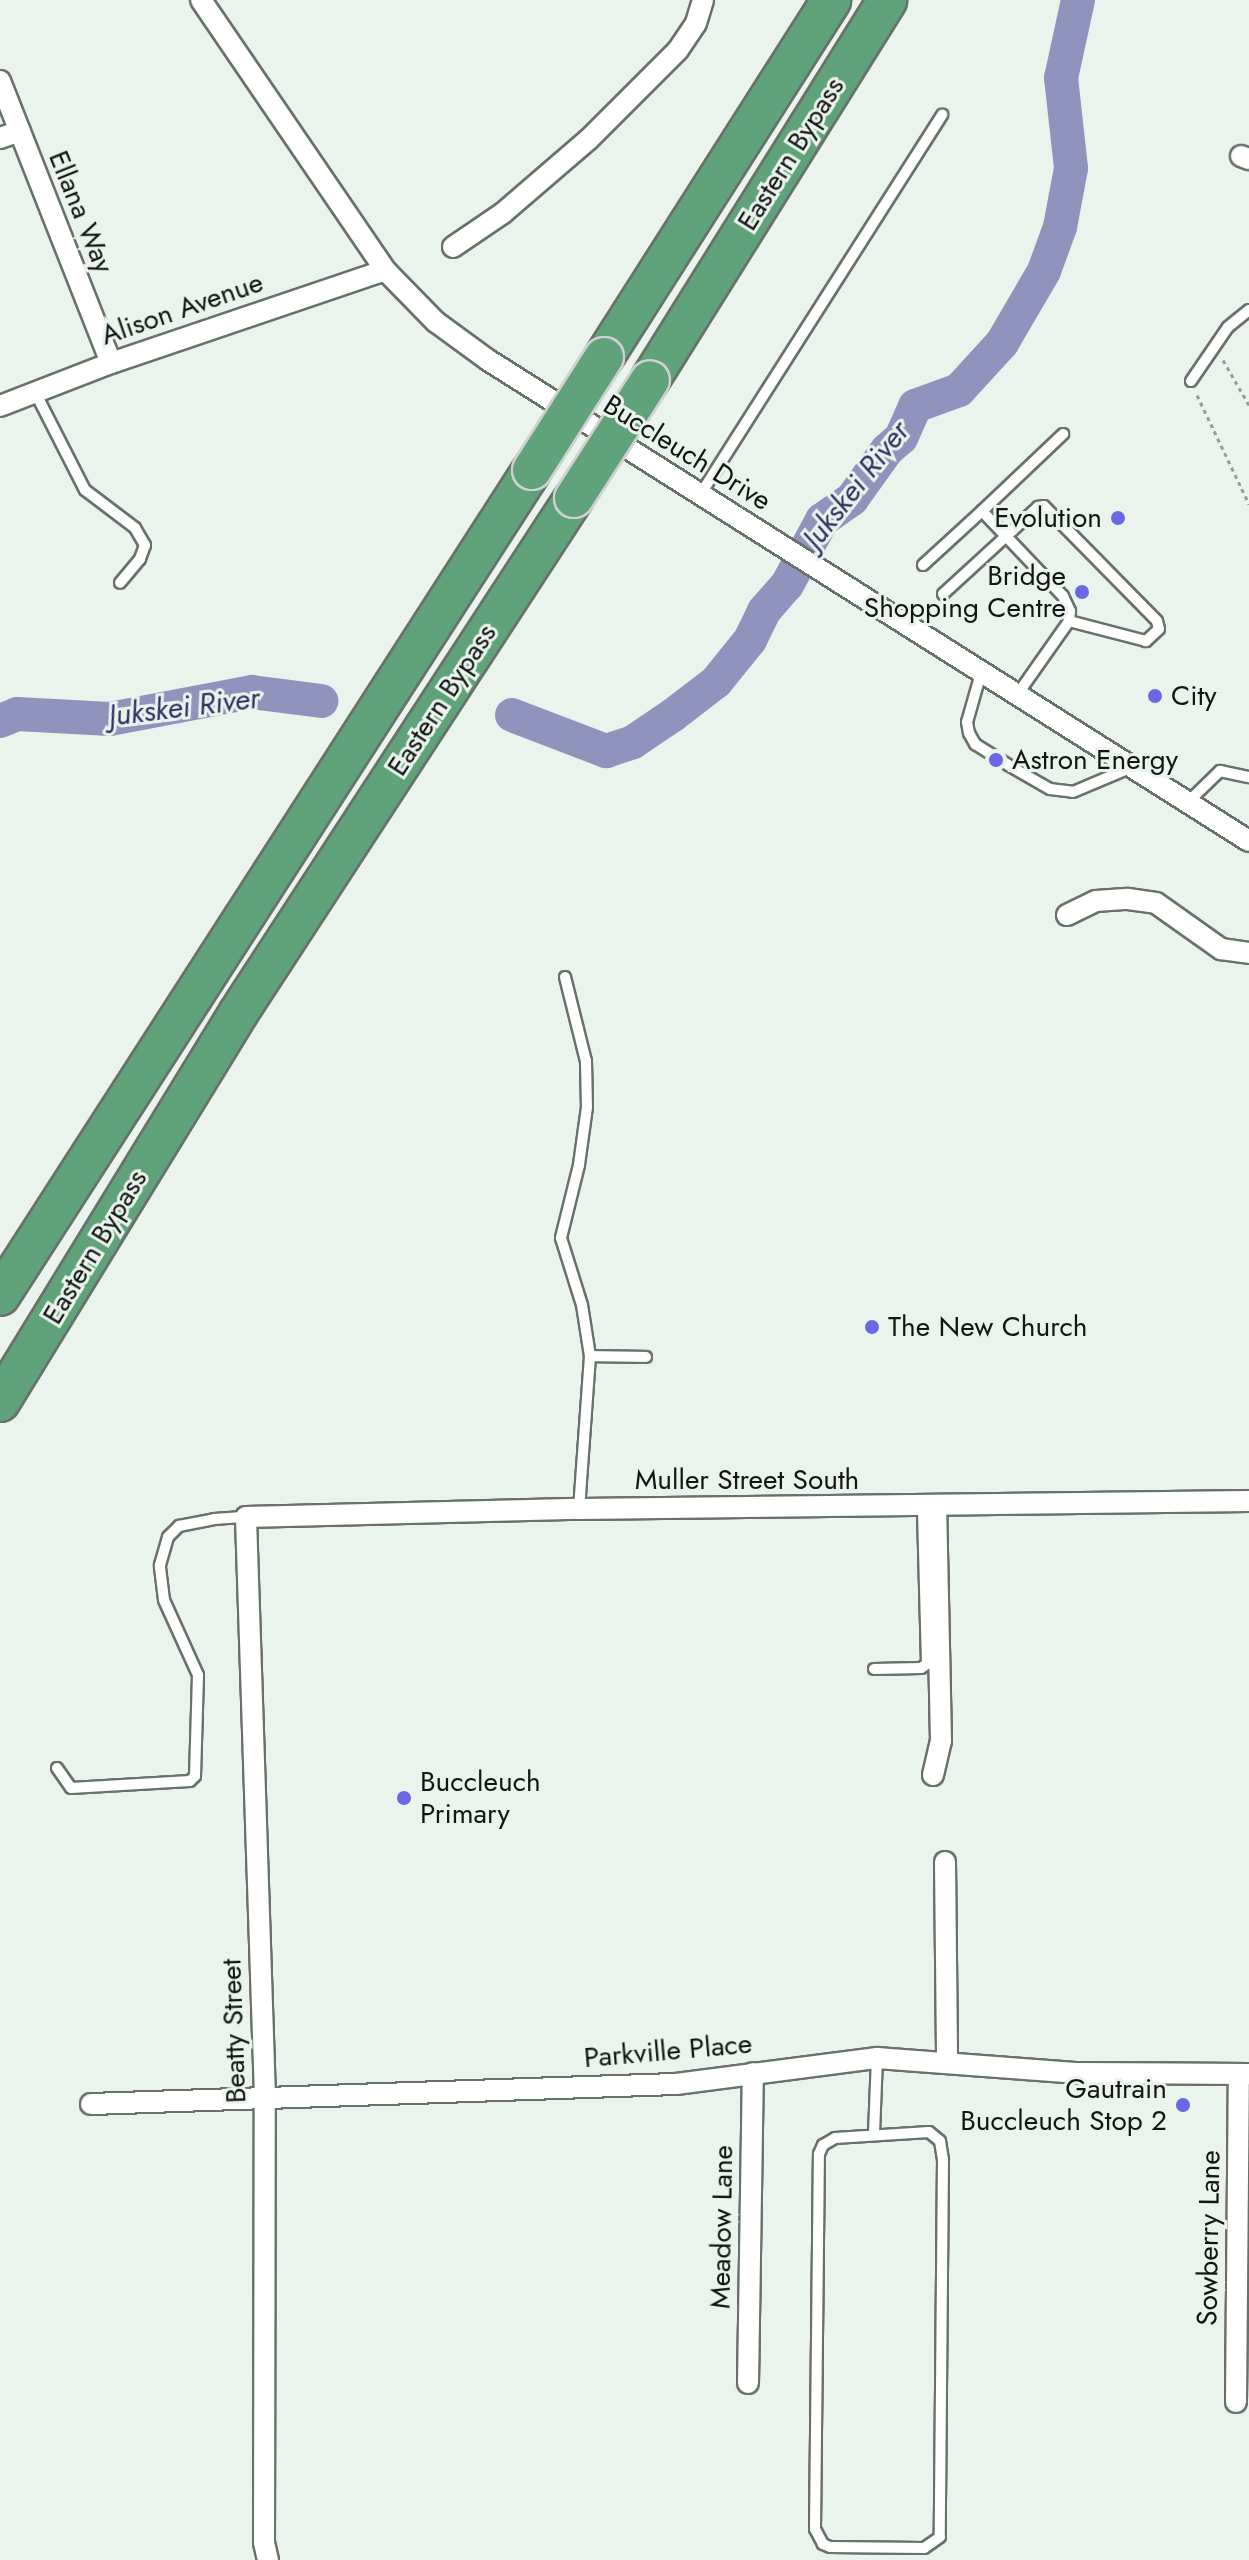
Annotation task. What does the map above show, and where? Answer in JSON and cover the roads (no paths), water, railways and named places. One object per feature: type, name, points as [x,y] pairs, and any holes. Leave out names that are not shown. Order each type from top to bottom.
[{"type":"highway","name":"Eastern Bypass","points":[[0,1296],[831,0]]},
{"type":"highway","name":"Eastern Bypass","points":[[0,1402],[239,1012],[650,380],[887,0]]},
{"type":"street","name":"Buccleuch Drive","points":[[201,0],[385,270],[417,306],[488,360],[1249,841]]},
{"type":"street","points":[[453,247],[503,213],[588,140],[678,50],[696,23],[703,0]]},
{"type":"street","name":"Ellana Way","points":[[0,81],[10,135],[111,363]]},
{"type":"street","name":"Alison Avenue","points":[[0,406],[111,363],[385,270]]},
{"type":"street","points":[[1067,915],[1096,901],[1128,899],[1156,903],[1221,949],[1249,953]]},
{"type":"street","name":"Muller Street South","points":[[246,1517],[579,1509],[1249,1501]]},
{"type":"street","points":[[930,1507],[941,1741],[933,1775]]},
{"type":"street","name":"Beatty Street","points":[[246,1517],[265,2097],[263,2554]]},
{"type":"street","points":[[945,1862],[947,2062]]},
{"type":"street","name":"Parkville Place","points":[[91,2104],[676,2084],[877,2058],[1078,2073],[1244,2074]]},
{"type":"street","name":"Meadow Lane","points":[[748,2383],[753,2073]]},
{"type":"street","name":"Sowberry Lane","points":[[1236,2402],[1244,2074]]},
{"type":"lane","points":[[700,495],[942,115]]},
{"type":"lane","points":[[1191,381],[1228,327],[1249,310]]},
{"type":"lane","points":[[35,392],[85,490],[135,528],[145,545],[140,559],[120,583]]},
{"type":"lane","points":[[923,565],[1063,434]]},
{"type":"lane","points":[[943,594],[1038,507],[1044,506],[1157,621],[1159,629],[1146,641],[1069,621]]},
{"type":"lane","points":[[982,511],[1063,596],[1070,611],[1069,621],[1017,696]]},
{"type":"lane","points":[[981,673],[967,722],[975,744],[1050,789],[1073,792],[1130,768]]},
{"type":"lane","points":[[1186,804],[1220,771],[1249,777]]},
{"type":"lane","points":[[565,977],[586,1061],[587,1107],[579,1165],[561,1238],[582,1305],[590,1356],[579,1509]]},
{"type":"lane","points":[[590,1356],[646,1357]]},
{"type":"lane","points":[[874,1669],[921,1668],[927,1664],[930,1507]]},
{"type":"lane","points":[[57,1768],[71,1788],[190,1781],[195,1776],[200,1682],[197,1667],[164,1600],[160,1565],[168,1537],[179,1526],[246,1517]]},
{"type":"lane","points":[[874,2133],[877,2058]]},
{"type":"lane","points":[[929,2132],[940,2141],[943,2159],[941,2529],[934,2544],[924,2548],[830,2547],[823,2544],[815,2529],[817,2159],[828,2141],[874,2133],[929,2132]]},
{"type":"waterway","name":"Jukskei River","points":[[512,715],[606,751],[633,742],[673,715],[716,682],[750,640],[764,611],[787,585],[822,520],[852,499],[887,450],[901,438],[915,406],[959,390],[1002,343],[1044,271],[1060,227],[1071,168],[1061,78],[1078,0]]},
{"type":"waterway","name":"Jukskei River","points":[[0,721],[17,714],[110,719],[252,692],[321,701]]},
{"type":"place","name":"Evolution","points":[[1118,518]]},
{"type":"place","name":"Bridge Shopping Centre","points":[[1082,592]]},
{"type":"place","name":"City","points":[[1155,696]]},
{"type":"place","name":"Astron Energy","points":[[996,760]]},
{"type":"place","name":"The New Church","points":[[872,1327]]},
{"type":"place","name":"Buccleuch Primary","points":[[404,1798]]},
{"type":"place","name":"Gautrain Buccleuch Stop 2","points":[[1183,2105]]}]
